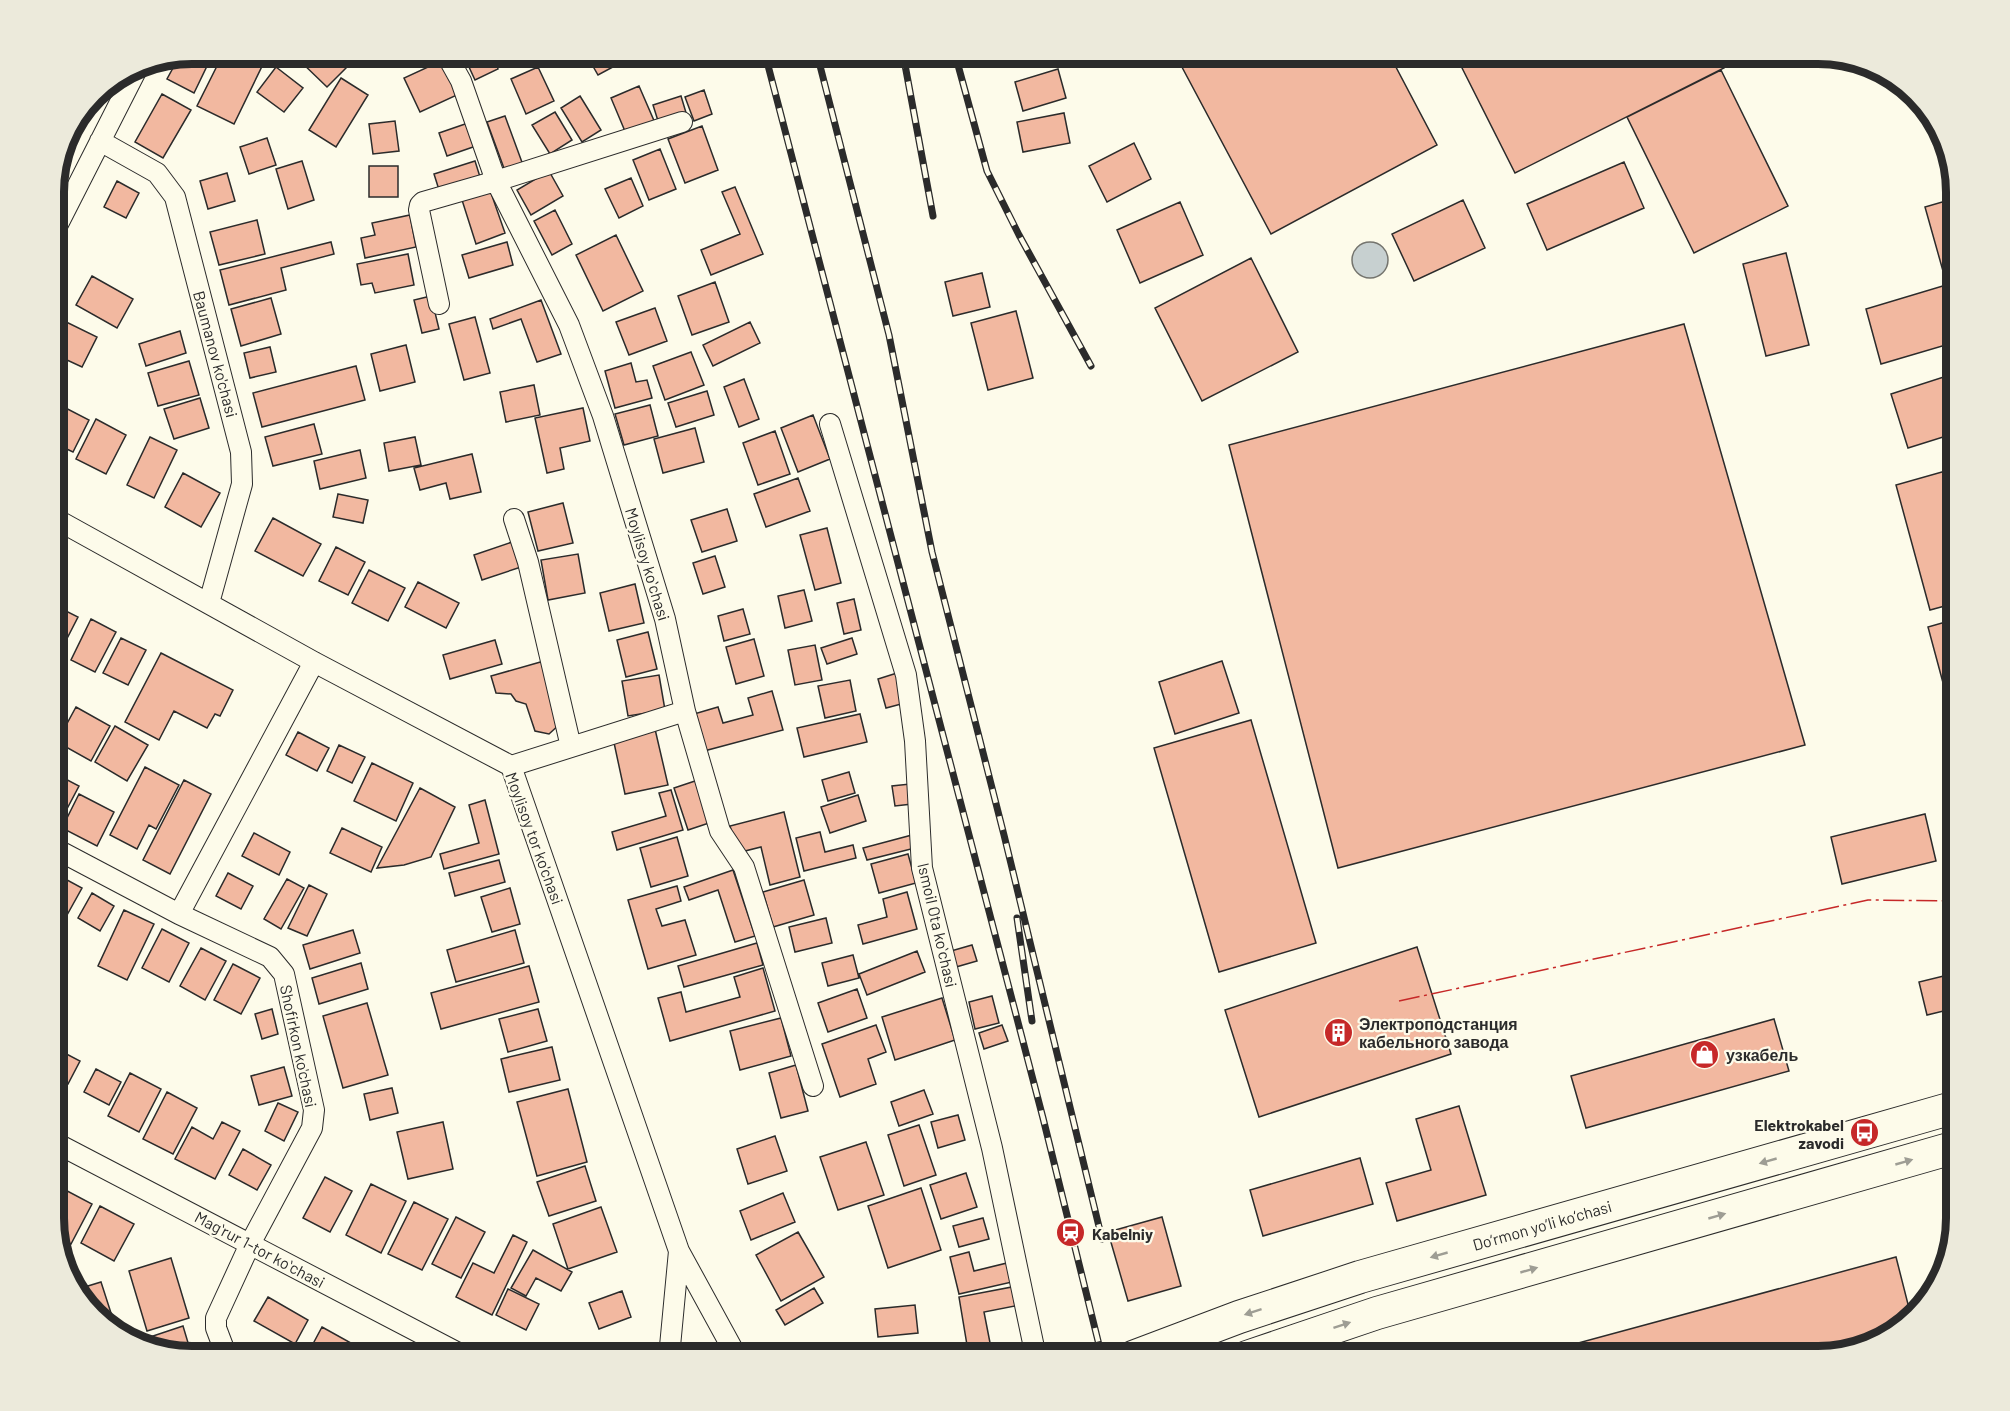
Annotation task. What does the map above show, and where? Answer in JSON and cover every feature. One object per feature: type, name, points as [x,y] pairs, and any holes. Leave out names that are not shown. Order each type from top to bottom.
[{"type":"main road","name":"Do‘rmon yo‘li ko‘chasi","points":[[1162,1346],[1239,1317],[1360,1277],[1946,1110]]},
{"type":"main road","points":[[1280,1346],[1377,1313],[1946,1150]]},
{"type":"street","name":"Moylisoy koʻchasi","points":[[452,65],[461,81],[496,182],[569,325],[603,416],[665,619],[685,711],[720,831],[744,867],[813,1086]]},
{"type":"street","points":[[65,210],[131,81]]},
{"type":"street","points":[[440,304],[419,210],[423,202],[496,182],[682,122]]},
{"type":"street","name":"Baumanov ko'chasi","points":[[100,141],[157,173],[175,198],[241,452],[242,484],[209,603]]},
{"type":"street","name":"Ismoil Ota koʻchasi","points":[[830,424],[906,675],[915,741],[922,868],[992,1148],[1034,1346]]},
{"type":"street","points":[[514,519],[528,562],[571,747]]},
{"type":"street","name":"Moylisoy tor ko'chasi","points":[[65,524],[315,662],[511,766],[679,1251],[731,1346]]},
{"type":"street","points":[[179,914],[315,662]]},
{"type":"street","points":[[511,766],[685,711]]},
{"type":"street","name":"Shofirkon ko'chasi","points":[[65,854],[179,914],[270,957],[284,974],[314,1110],[312,1128],[250,1244],[216,1318],[216,1328],[223,1346]]},
{"type":"street","name":"Magʻrur 1-tor koʻchasi","points":[[65,1148],[445,1346]]},
{"type":"street","points":[[670,1346],[679,1251]]},
{"type":"shaded area","points":[[1370,242],[1382,248],[1388,260],[1382,272],[1370,278],[1358,272],[1352,260],[1358,248]]},
{"type":"building","points":[[1181,64],[1394,64],[1437,145],[1271,234]]},
{"type":"building","points":[[1460,64],[1722,64],[1724,68],[1515,173]]},
{"type":"building","points":[[218,65],[263,65],[234,124],[197,106]]},
{"type":"building","points":[[304,65],[347,65],[327,87]]},
{"type":"building","points":[[433,65],[443,65],[457,95],[420,112],[404,78]]},
{"type":"building","points":[[468,65],[496,65],[498,69],[475,80]]},
{"type":"building","points":[[592,65],[617,65],[598,75]]},
{"type":"building","points":[[174,66],[207,66],[194,93],[167,79]]},
{"type":"building","points":[[276,67],[303,88],[284,112],[257,92]]},
{"type":"building","points":[[538,67],[554,101],[526,114],[511,79]]},
{"type":"building","points":[[1058,69],[1066,98],[1023,111],[1015,82]]},
{"type":"building","points":[[1721,70],[1788,206],[1694,253],[1627,117]]},
{"type":"building","points":[[341,78],[368,95],[336,147],[309,130]]},
{"type":"building","points":[[639,86],[655,123],[627,136],[611,98]]},
{"type":"building","points":[[704,90],[712,114],[694,121],[685,97]]},
{"type":"building","points":[[162,94],[191,110],[163,158],[135,142]]},
{"type":"building","points":[[580,96],[601,130],[582,142],[561,108]]},
{"type":"building","points":[[681,96],[687,116],[659,124],[653,105]]},
{"type":"building","points":[[555,112],[572,140],[550,154],[532,125]]},
{"type":"building","points":[[1064,113],[1070,143],[1023,152],[1017,122]]},
{"type":"building","points":[[505,116],[523,165],[505,171],[487,122]]},
{"type":"building","points":[[395,121],[399,151],[373,154],[369,124]]},
{"type":"building","points":[[468,123],[476,146],[447,156],[439,133]]},
{"type":"building","points":[[702,126],[718,170],[685,183],[668,139]]},
{"type":"building","points":[[267,138],[276,165],[249,174],[240,147]]},
{"type":"building","points":[[1134,143],[1151,179],[1107,202],[1089,166]]},
{"type":"building","points":[[660,149],[676,189],[649,200],[633,160]]},
{"type":"building","points":[[302,161],[314,200],[288,209],[276,169]]},
{"type":"building","points":[[475,161],[481,180],[440,193],[434,174]]},
{"type":"building","points":[[1624,162],[1644,208],[1547,250],[1527,204]]},
{"type":"building","points":[[369,166],[398,166],[398,197],[369,197]]},
{"type":"building","points":[[549,171],[563,196],[531,215],[517,190]]},
{"type":"building","points":[[227,173],[235,201],[208,209],[200,181]]},
{"type":"building","points":[[631,178],[643,206],[619,218],[605,189]]},
{"type":"building","points":[[117,181],[139,193],[126,218],[104,207]]},
{"type":"building","points":[[735,187],[763,254],[711,275],[701,250],[740,234],[722,192]]},
{"type":"building","points":[[490,190],[505,233],[476,244],[462,200]]},
{"type":"building","points":[[1463,200],[1485,248],[1414,281],[1392,234]]},
{"type":"building","points":[[1946,201],[1946,270],[1943,271],[1925,207]]},
{"type":"building","points":[[1180,202],[1203,255],[1140,283],[1117,230]]},
{"type":"building","points":[[555,210],[572,244],[552,255],[534,221]]},
{"type":"building","points":[[410,215],[416,247],[365,258],[361,238],[375,235],[372,223]]},
{"type":"building","points":[[257,220],[265,254],[219,265],[210,232]]},
{"type":"building","points":[[616,235],[643,291],[603,311],[576,255]]},
{"type":"building","points":[[331,242],[334,254],[281,268],[286,290],[229,305],[220,270]]},
{"type":"building","points":[[507,242],[513,265],[469,278],[462,255]]},
{"type":"building","points":[[1786,253],[1809,345],[1766,356],[1743,264]]},
{"type":"building","points":[[408,254],[414,285],[375,293],[372,283],[361,285],[357,264]]},
{"type":"building","points":[[1251,258],[1298,352],[1202,401],[1155,308]]},
{"type":"building","points":[[982,273],[990,307],[953,316],[945,282]]},
{"type":"building","points":[[92,276],[133,299],[117,328],[76,305]]},
{"type":"building","points":[[715,282],[729,322],[692,335],[678,296]]},
{"type":"building","points":[[1946,285],[1946,345],[1881,364],[1866,309]]},
{"type":"building","points":[[431,296],[439,329],[422,333],[414,300]]},
{"type":"building","points":[[271,298],[281,334],[241,346],[231,309]]},
{"type":"building","points":[[541,300],[561,354],[537,362],[521,319],[493,329],[490,319]]},
{"type":"building","points":[[655,308],[667,341],[629,355],[616,322]]},
{"type":"building","points":[[1016,311],[1033,378],[988,390],[971,323]]},
{"type":"building","points":[[475,317],[490,373],[464,380],[449,324]]},
{"type":"building","points":[[65,321],[97,337],[82,367],[65,359]]},
{"type":"building","points":[[750,322],[760,343],[713,366],[703,345]]},
{"type":"building","points":[[1684,324],[1805,745],[1338,868],[1229,445]]},
{"type":"building","points":[[180,331],[186,353],[146,366],[139,344]]},
{"type":"building","points":[[406,345],[415,382],[380,391],[371,354]]},
{"type":"building","points":[[270,347],[276,372],[250,378],[244,353]]},
{"type":"building","points":[[691,352],[704,385],[665,400],[653,366]]},
{"type":"building","points":[[189,361],[199,395],[158,406],[148,373]]},
{"type":"building","points":[[631,363],[636,382],[647,380],[652,398],[615,408],[605,371]]},
{"type":"building","points":[[356,366],[365,400],[262,427],[253,393]]},
{"type":"building","points":[[1946,376],[1946,436],[1908,448],[1891,394]]},
{"type":"building","points":[[744,379],[759,419],[739,427],[724,387]]},
{"type":"building","points":[[534,385],[540,415],[506,422],[500,392]]},
{"type":"building","points":[[707,391],[714,415],[676,427],[668,403]]},
{"type":"building","points":[[200,398],[209,428],[174,439],[164,409]]},
{"type":"building","points":[[650,405],[658,436],[624,445],[615,414]]},
{"type":"building","points":[[65,408],[89,420],[73,452],[65,448]]},
{"type":"building","points":[[583,408],[590,441],[560,448],[564,469],[547,473],[535,418]]},
{"type":"building","points":[[813,415],[830,459],[798,472],[781,428]]},
{"type":"building","points":[[96,419],[126,435],[106,474],[76,459]]},
{"type":"building","points":[[314,424],[322,454],[273,466],[265,437]]},
{"type":"building","points":[[695,428],[704,462],[663,473],[654,439]]},
{"type":"building","points":[[775,431],[790,474],[758,485],[743,443]]},
{"type":"building","points":[[150,437],[177,450],[154,498],[127,485]]},
{"type":"building","points":[[415,437],[421,465],[389,471],[384,443]]},
{"type":"building","points":[[360,450],[366,478],[320,489],[314,461]]},
{"type":"building","points":[[472,454],[481,492],[450,499],[446,483],[420,490],[414,468]]},
{"type":"building","points":[[1946,471],[1946,606],[1930,610],[1896,485]]},
{"type":"building","points":[[183,473],[220,493],[201,527],[165,507]]},
{"type":"building","points":[[798,478],[810,511],[766,527],[754,494]]},
{"type":"building","points":[[338,494],[368,500],[363,523],[333,517]]},
{"type":"building","points":[[563,503],[573,543],[538,551],[528,512]]},
{"type":"building","points":[[727,509],[737,541],[702,552],[691,520]]},
{"type":"building","points":[[273,518],[321,544],[303,576],[255,551]]},
{"type":"building","points":[[827,528],[841,583],[815,590],[800,535]]},
{"type":"building","points":[[512,542],[521,567],[482,580],[474,555]]},
{"type":"building","points":[[336,547],[365,562],[348,595],[319,581]]},
{"type":"building","points":[[578,554],[585,593],[548,600],[541,560]]},
{"type":"building","points":[[715,556],[725,587],[703,594],[693,563]]},
{"type":"building","points":[[369,570],[405,588],[388,621],[352,603]]},
{"type":"building","points":[[418,582],[459,603],[446,628],[405,607]]},
{"type":"building","points":[[635,584],[644,623],[609,631],[600,593]]},
{"type":"building","points":[[804,590],[812,621],[785,628],[778,596]]},
{"type":"building","points":[[854,599],[861,630],[844,634],[837,603]]},
{"type":"building","points":[[743,609],[750,634],[724,641],[718,616]]},
{"type":"building","points":[[65,610],[78,617],[65,642]]},
{"type":"building","points":[[91,619],[116,632],[95,672],[71,660]]},
{"type":"building","points":[[1946,622],[1946,694],[1928,627]]},
{"type":"building","points":[[648,632],[657,669],[626,677],[617,640]]},
{"type":"building","points":[[121,638],[146,650],[128,685],[103,673]]},
{"type":"building","points":[[852,638],[857,654],[827,664],[821,648]]},
{"type":"building","points":[[754,639],[764,676],[736,684],[726,647]]},
{"type":"building","points":[[495,640],[502,664],[450,679],[443,655]]},
{"type":"building","points":[[815,645],[822,680],[795,685],[788,650]]},
{"type":"building","points":[[161,653],[233,690],[220,716],[215,714],[207,728],[174,711],[159,740],[125,722]]},
{"type":"building","points":[[544,661],[561,723],[549,734],[535,731],[526,704],[516,701],[511,694],[496,693],[491,676]]},
{"type":"building","points":[[1222,661],[1239,713],[1175,734],[1159,682]]},
{"type":"building","points":[[897,673],[905,703],[886,708],[878,679]]},
{"type":"building","points":[[659,675],[665,710],[628,716],[622,681]]},
{"type":"building","points":[[850,680],[856,711],[825,718],[818,686]]},
{"type":"building","points":[[772,691],[783,730],[704,751],[694,714],[718,707],[723,723],[753,715],[748,698]]},
{"type":"building","points":[[76,707],[110,726],[91,761],[65,746],[65,727]]},
{"type":"building","points":[[860,714],[867,742],[804,757],[797,728]]},
{"type":"building","points":[[1251,720],[1316,943],[1219,972],[1154,748]]},
{"type":"building","points":[[115,726],[148,745],[127,781],[95,762]]},
{"type":"building","points":[[655,729],[668,785],[625,794],[613,738]]},
{"type":"building","points":[[298,732],[329,748],[317,771],[286,755]]},
{"type":"building","points":[[339,745],[365,757],[352,783],[327,771]]},
{"type":"building","points":[[372,763],[413,783],[396,821],[354,801]]},
{"type":"building","points":[[145,767],[179,785],[156,829],[149,825],[137,849],[110,835]]},
{"type":"building","points":[[849,772],[855,793],[828,801],[822,780]]},
{"type":"building","points":[[65,779],[79,786],[65,813]]},
{"type":"building","points":[[184,780],[211,794],[170,874],[143,860]]},
{"type":"building","points":[[698,780],[712,822],[688,830],[674,788]]},
{"type":"building","points":[[910,784],[912,804],[895,806],[892,786]]},
{"type":"building","points":[[420,788],[455,807],[431,857],[404,865],[377,868]]},
{"type":"building","points":[[671,790],[683,830],[617,850],[612,832],[666,816],[659,793]]},
{"type":"building","points":[[79,794],[114,812],[97,846],[65,830],[65,822]]},
{"type":"building","points":[[858,795],[866,821],[830,833],[821,807]]},
{"type":"building","points":[[485,800],[499,854],[444,869],[440,854],[479,843],[469,805]]},
{"type":"building","points":[[784,812],[800,877],[770,885],[761,847],[737,853],[730,826]]},
{"type":"building","points":[[1925,814],[1936,861],[1842,884],[1831,837]]},
{"type":"building","points":[[342,828],[382,847],[371,872],[330,853]]},
{"type":"building","points":[[820,832],[825,852],[853,845],[856,858],[804,871],[796,838]]},
{"type":"building","points":[[254,833],[290,852],[279,875],[242,856]]},
{"type":"building","points":[[912,835],[915,848],[867,860],[863,848]]},
{"type":"building","points":[[677,837],[688,876],[651,887],[640,848]]},
{"type":"building","points":[[908,854],[916,883],[879,893],[871,864]]},
{"type":"building","points":[[499,860],[505,882],[455,896],[449,873]]},
{"type":"building","points":[[733,870],[755,936],[735,942],[718,890],[689,900],[684,887]]},
{"type":"building","points":[[228,873],[253,886],[241,909],[216,896]]},
{"type":"building","points":[[65,879],[82,888],[67,915],[65,914]]},
{"type":"building","points":[[287,879],[304,888],[281,929],[264,919]]},
{"type":"building","points":[[804,880],[814,915],[773,927],[763,892]]},
{"type":"building","points":[[309,885],[327,894],[307,936],[288,928]]},
{"type":"building","points":[[677,886],[681,901],[656,909],[662,926],[685,920],[696,955],[648,969],[628,900]]},
{"type":"building","points":[[510,888],[520,924],[492,932],[481,897]]},
{"type":"building","points":[[907,892],[917,929],[863,944],[858,925],[887,917],[883,899]]},
{"type":"building","points":[[92,893],[114,906],[100,931],[78,918]]},
{"type":"building","points":[[124,910],[154,924],[127,980],[98,966]]},
{"type":"building","points":[[826,918],[832,943],[795,952],[789,927]]},
{"type":"building","points":[[162,929],[189,943],[169,982],[142,968]]},
{"type":"building","points":[[353,930],[360,953],[310,969],[303,945]]},
{"type":"building","points":[[515,930],[524,963],[456,982],[447,950]]},
{"type":"building","points":[[757,943],[763,965],[684,987],[678,966]]},
{"type":"building","points":[[972,945],[977,961],[956,967],[951,951]]},
{"type":"building","name":"Электроподстанция кабельного завода","points":[[1417,947],[1451,1054],[1259,1117],[1225,1010]]},
{"type":"building","points":[[201,948],[226,961],[205,1000],[180,986]]},
{"type":"building","points":[[917,951],[925,972],[867,995],[859,974]]},
{"type":"building","points":[[853,955],[859,978],[828,986],[822,963]]},
{"type":"building","points":[[361,963],[368,989],[319,1004],[312,978]]},
{"type":"building","points":[[233,964],[260,978],[241,1014],[214,1000]]},
{"type":"building","points":[[529,966],[539,1002],[441,1029],[431,993]]},
{"type":"building","points":[[763,968],[775,1011],[670,1041],[658,998],[681,992],[686,1012],[740,997],[734,977]]},
{"type":"building","points":[[1946,975],[1946,1010],[1927,1015],[1919,982]]},
{"type":"building","points":[[857,989],[867,1018],[828,1032],[818,1003]]},
{"type":"building","points":[[992,996],[999,1023],[975,1029],[969,1002]]},
{"type":"building","points":[[942,998],[955,1040],[895,1060],[882,1017]]},
{"type":"building","points":[[367,1003],[388,1075],[343,1088],[323,1016]]},
{"type":"building","points":[[272,1009],[278,1034],[262,1039],[255,1014]]},
{"type":"building","points":[[538,1009],[547,1041],[508,1052],[499,1019]]},
{"type":"building","points":[[781,1018],[791,1056],[740,1070],[730,1031]]},
{"type":"building","points":[[1774,1019],[1789,1071],[1586,1128],[1571,1076]]},
{"type":"building","points":[[876,1025],[886,1052],[868,1059],[876,1084],[840,1097],[822,1044]]},
{"type":"building","points":[[1002,1025],[1008,1041],[984,1049],[979,1033]]},
{"type":"building","points":[[552,1047],[560,1080],[509,1092],[501,1059]]},
{"type":"building","points":[[65,1053],[80,1061],[68,1084],[65,1082]]},
{"type":"building","points":[[796,1065],[808,1111],[781,1118],[769,1073]]},
{"type":"building","points":[[284,1067],[292,1096],[259,1105],[251,1076]]},
{"type":"building","points":[[96,1069],[121,1082],[109,1105],[84,1092]]},
{"type":"building","points":[[130,1073],[161,1089],[139,1132],[108,1116]]},
{"type":"building","points":[[392,1088],[398,1113],[370,1120],[364,1094]]},
{"type":"building","points":[[568,1089],[587,1162],[537,1176],[517,1102]]},
{"type":"building","points":[[924,1090],[933,1114],[899,1126],[891,1102]]},
{"type":"building","points":[[167,1092],[197,1108],[173,1154],[143,1139]]},
{"type":"building","points":[[278,1103],[298,1112],[284,1141],[265,1131]]},
{"type":"building","points":[[1459,1106],[1486,1195],[1397,1221],[1386,1183],[1431,1170],[1416,1119]]},
{"type":"building","points":[[958,1115],[965,1140],[938,1148],[931,1122]]},
{"type":"building","points":[[222,1122],[240,1131],[215,1179],[175,1159],[192,1127],[213,1139]]},
{"type":"building","points":[[443,1122],[453,1169],[408,1179],[397,1132]]},
{"type":"building","points":[[919,1125],[936,1175],[904,1186],[888,1135]]},
{"type":"building","points":[[775,1136],[787,1171],[748,1184],[737,1149]]},
{"type":"building","points":[[866,1142],[884,1195],[838,1210],[820,1157]]},
{"type":"building","points":[[243,1149],[271,1165],[257,1190],[229,1175]]},
{"type":"building","points":[[1360,1158],[1373,1204],[1263,1236],[1250,1190]]},
{"type":"building","points":[[585,1166],[596,1201],[549,1216],[537,1182]]},
{"type":"building","points":[[966,1173],[977,1207],[941,1219],[930,1185]]},
{"type":"building","points":[[325,1177],[352,1191],[330,1232],[303,1218]]},
{"type":"building","points":[[371,1184],[406,1201],[381,1253],[346,1235]]},
{"type":"building","points":[[921,1188],[941,1250],[888,1268],[868,1206]]},
{"type":"building","points":[[65,1190],[92,1204],[71,1244],[67,1242],[65,1227]]},
{"type":"building","points":[[783,1193],[795,1222],[751,1240],[740,1211]]},
{"type":"building","points":[[414,1202],[448,1219],[422,1270],[388,1254]]},
{"type":"building","points":[[100,1206],[134,1224],[114,1261],[81,1243]]},
{"type":"building","points":[[601,1207],[617,1252],[568,1269],[553,1224]]},
{"type":"building","points":[[456,1217],[485,1232],[461,1278],[432,1264]]},
{"type":"building","points":[[1162,1217],[1181,1286],[1128,1301],[1108,1232]]},
{"type":"building","points":[[983,1218],[989,1239],[959,1247],[953,1226]]},
{"type":"building","points":[[798,1232],[824,1277],[781,1301],[756,1255]]},
{"type":"building","points":[[513,1235],[527,1242],[492,1315],[456,1297],[473,1263],[494,1273]]},
{"type":"building","points":[[533,1250],[572,1272],[561,1291],[536,1278],[526,1296],[511,1288]]},
{"type":"building","points":[[969,1252],[974,1271],[1007,1263],[1012,1282],[959,1294],[950,1257]]},
{"type":"building","points":[[1896,1257],[1909,1308],[1889,1325],[1874,1333],[1859,1340],[1834,1345],[1567,1346]]},
{"type":"building","points":[[171,1258],[189,1318],[147,1331],[129,1271]]},
{"type":"building","points":[[101,1282],[111,1313],[107,1314],[102,1309],[85,1287]]},
{"type":"building","points":[[1012,1287],[1015,1306],[984,1312],[991,1346],[967,1346],[959,1297]]},
{"type":"building","points":[[814,1288],[823,1303],[785,1325],[776,1310]]},
{"type":"building","points":[[508,1289],[539,1304],[526,1330],[496,1315]]},
{"type":"building","points":[[622,1291],[631,1317],[599,1329],[589,1303]]},
{"type":"building","points":[[268,1297],[308,1320],[295,1344],[254,1321]]},
{"type":"building","points":[[915,1305],[918,1333],[878,1337],[875,1309]]},
{"type":"building","points":[[183,1326],[189,1346],[176,1345],[147,1338]]},
{"type":"building","points":[[322,1327],[356,1346],[312,1346]]},
{"type":"railway","points":[[768,65],[1043,1118],[1099,1346]]},
{"type":"railway","points":[[820,65],[889,335],[932,552],[1004,835],[1102,1239]]},
{"type":"railway","points":[[905,65],[933,216]]},
{"type":"railway","points":[[958,65],[987,171],[1019,235],[1091,366]]},
{"type":"railway","points":[[1017,918],[1032,1021]]},
{"type":"power","points":[[1399,1001],[1868,900],[1946,901]]},
{"type":"place","name":"Электроподстанция кабельного завода","points":[[1338,1032]]},
{"type":"place","name":"узкабель","points":[[1705,1054]]},
{"type":"place","name":"Elektrokabel zavodi","points":[[1865,1133]]},
{"type":"place","name":"Kabelniy","points":[[1071,1233]]}]
